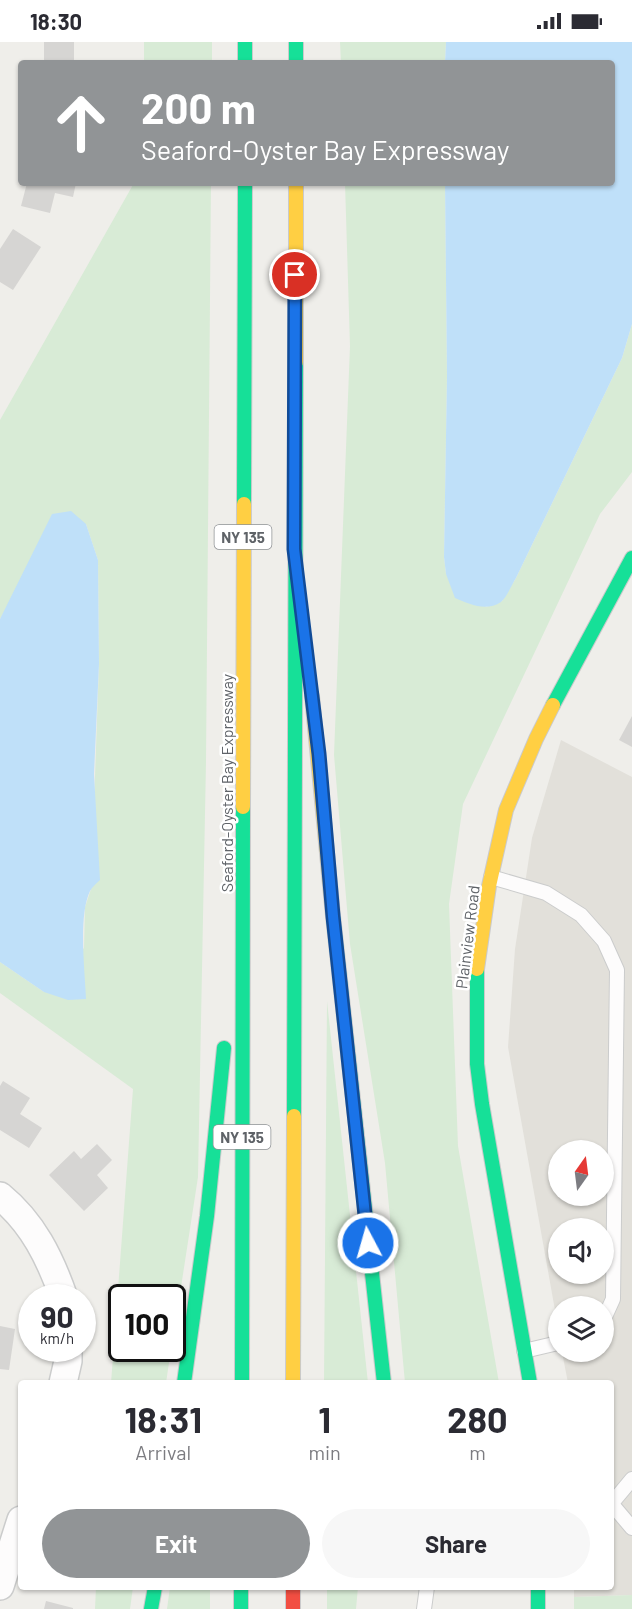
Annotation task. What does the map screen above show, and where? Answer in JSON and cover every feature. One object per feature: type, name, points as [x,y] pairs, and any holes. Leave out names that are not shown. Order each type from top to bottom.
[{"type":"main road","points":[[245,42],[245,60]]},
{"type":"main road","points":[[296,42],[296,60]]},
{"type":"main road","name":"Seaford-Oyster Bay Expressway","points":[[242,1380],[244,186]]},
{"type":"main road","name":"NY 135","points":[[293,1380],[296,186]]},
{"type":"main road","points":[[294,549],[319,754],[334,928],[384,1380]]},
{"type":"main road","name":"Plainview Road","points":[[529,1380],[482,1104],[477,1064],[476,979],[490,877],[506,810],[536,739],[632,558]]},
{"type":"main road","points":[[229,1007],[242,891]]},
{"type":"main road","points":[[184,1380],[207,1216],[226,1030]]},
{"type":"main road","points":[[152,1609],[155,1590]]},
{"type":"main road","points":[[241,1609],[242,1590]]},
{"type":"main road","points":[[293,1590],[293,1609]]},
{"type":"main road","points":[[538,1590],[538,1609]]},
{"type":"street","points":[[0,1196],[16,1209],[32,1230],[50,1259],[59,1284]]},
{"type":"street","points":[[63,1380],[66,1362]]},
{"type":"street","points":[[0,1586],[18,1529]]},
{"type":"lane","points":[[490,877],[546,893],[580,915],[604,941],[617,970],[613,1296]]},
{"type":"lane","points":[[524,1351],[548,1345]]},
{"type":"lane","points":[[614,1499],[632,1479]]},
{"type":"lane","points":[[614,1506],[632,1528]]},
{"type":"lane","points":[[424,1609],[427,1590]]},
{"type":"shaded area","points":[[561,740],[632,777],[632,1595],[574,1597],[574,1590],[614,1590],[614,1380],[567,1380],[564,1362],[614,1362],[614,1296],[552,1296],[550,1284],[614,1284],[614,1218],[548,1218],[548,1271],[508,1047],[515,949],[532,838]]},
{"type":"green space","points":[[144,42],[212,42],[212,60],[144,60]]},
{"type":"green space","points":[[340,42],[446,42],[445,60],[341,60]]},
{"type":"green space","points":[[132,186],[211,186],[206,762],[198,1177],[181,1284],[118,1284],[133,1089],[0,993],[0,962],[44,992],[84,948],[85,907],[91,889],[99,664],[98,560],[86,524],[13,596],[0,619],[0,420]]},
{"type":"green space","points":[[345,186],[445,186],[447,376],[444,557],[446,574],[486,607],[502,601],[516,578],[622,358],[632,324],[632,472],[600,514],[463,804],[449,904],[458,1146],[498,1380],[405,1380],[385,1163],[350,944],[334,755],[350,346]]},
{"type":"green space","points":[[327,1001],[368,1380],[324,1380]]},
{"type":"green space","points":[[113,1362],[169,1362],[166,1380],[111,1380]]},
{"type":"green space","points":[[96,1590],[133,1590],[130,1609],[95,1609]]},
{"type":"green space","points":[[170,1590],[210,1590],[210,1609],[167,1609]]},
{"type":"green space","points":[[327,1590],[358,1590],[356,1609],[327,1609]]},
{"type":"green space","points":[[632,1595],[632,1609],[574,1609],[574,1597]]},
{"type":"water","points":[[446,42],[632,42],[632,324],[622,358],[516,578],[501,602],[484,607],[455,598],[446,574],[444,557],[447,376],[445,186],[615,186],[615,60],[445,60]]},
{"type":"water","points":[[71,511],[86,524],[98,560],[99,664],[94,774],[100,880],[90,891],[84,914],[86,999],[68,1000],[44,992],[0,962],[0,619],[52,514]]},
{"type":"building","points":[[44,42],[74,42],[74,60],[44,60]]},
{"type":"building","points":[[26,186],[75,186],[73,197],[55,193],[50,213],[21,206]]},
{"type":"building","points":[[13,229],[41,247],[13,290],[0,282],[0,249]]},
{"type":"building","points":[[632,716],[632,747],[619,740]]},
{"type":"building","points":[[3,1081],[30,1098],[20,1114],[42,1128],[29,1148],[0,1130],[0,1086]]},
{"type":"building","points":[[97,1144],[112,1160],[97,1175],[108,1188],[84,1211],[49,1175],[74,1151],[81,1159]]},
{"type":"building","points":[[0,1326],[15,1329],[9,1370],[0,1369]]},
{"type":"building","points":[[46,1601],[73,1608],[73,1609],[44,1609]]},
{"type":"traffic: fast","points":[[245,42],[245,60]]},
{"type":"traffic: fast","points":[[296,42],[296,60]]},
{"type":"traffic: fast","points":[[244,504],[245,186]]},
{"type":"traffic: fast","points":[[294,1116],[296,362]]},
{"type":"traffic: fast","points":[[553,705],[632,558]]},
{"type":"traffic: fast","points":[[242,1380],[243,807]]},
{"type":"traffic: fast","points":[[333,916],[384,1380]]},
{"type":"traffic: fast","points":[[477,969],[477,1064],[482,1104],[529,1380]]},
{"type":"traffic: fast","points":[[184,1380],[207,1216],[224,1048]]},
{"type":"traffic: fast","points":[[151,1609],[154,1590]]},
{"type":"traffic: fast","points":[[241,1590],[241,1609]]},
{"type":"traffic: fast","points":[[538,1590],[538,1609]]},
{"type":"traffic: slow","points":[[296,186],[296,362]]},
{"type":"traffic: slow","points":[[243,807],[244,504]]},
{"type":"traffic: slow","points":[[312,696],[333,916]]},
{"type":"traffic: slow","points":[[477,969],[489,886],[506,810],[553,705]]},
{"type":"traffic: slow","points":[[293,1380],[294,1116]]},
{"type":"traffic: jam","points":[[293,1590],[293,1609]]},
{"type":"route","points":[[295,275],[294,549],[319,754],[322,807],[368,1243]]}]
